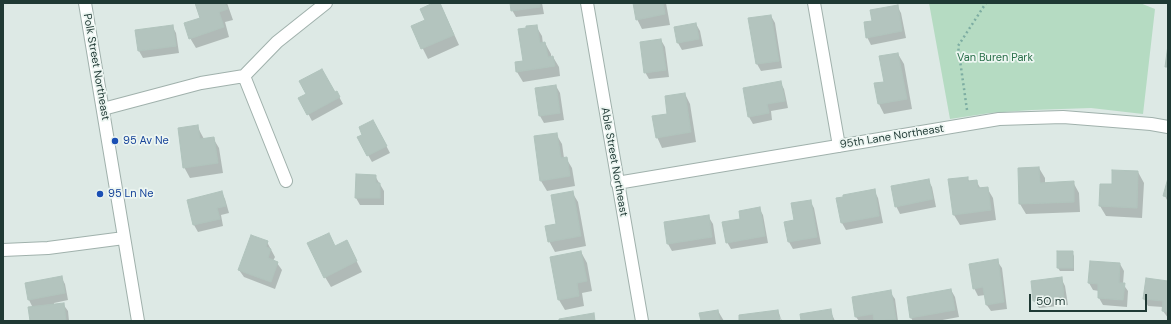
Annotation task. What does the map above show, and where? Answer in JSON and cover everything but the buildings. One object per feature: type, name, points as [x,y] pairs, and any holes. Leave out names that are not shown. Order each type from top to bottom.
[{"type":"street","name":"Polk Street Northeast","points":[[85,3],[138,321]]},
{"type":"street","points":[[103,109],[201,83],[244,76],[276,42],[326,3]]},
{"type":"street","name":"Able Street Northeast","points":[[587,3],[642,321]]},
{"type":"street","points":[[814,3],[839,146]]},
{"type":"street","points":[[244,76],[286,181]]},
{"type":"street","name":"95th Lane Northeast","points":[[618,183],[999,119],[1063,117],[1151,124],[1168,127]]},
{"type":"street","points":[[3,250],[48,248],[124,238]]},
{"type":"path","points":[[969,125],[958,46],[986,3]]},
{"type":"green space","name":"Van Buren Park","points":[[929,3],[1140,3],[1155,9],[1143,114],[1091,108],[990,113],[950,119]]},
{"type":"place","name":"95 Av Ne","points":[[115,141]]},
{"type":"place","name":"95 Ln Ne","points":[[100,194]]}]
